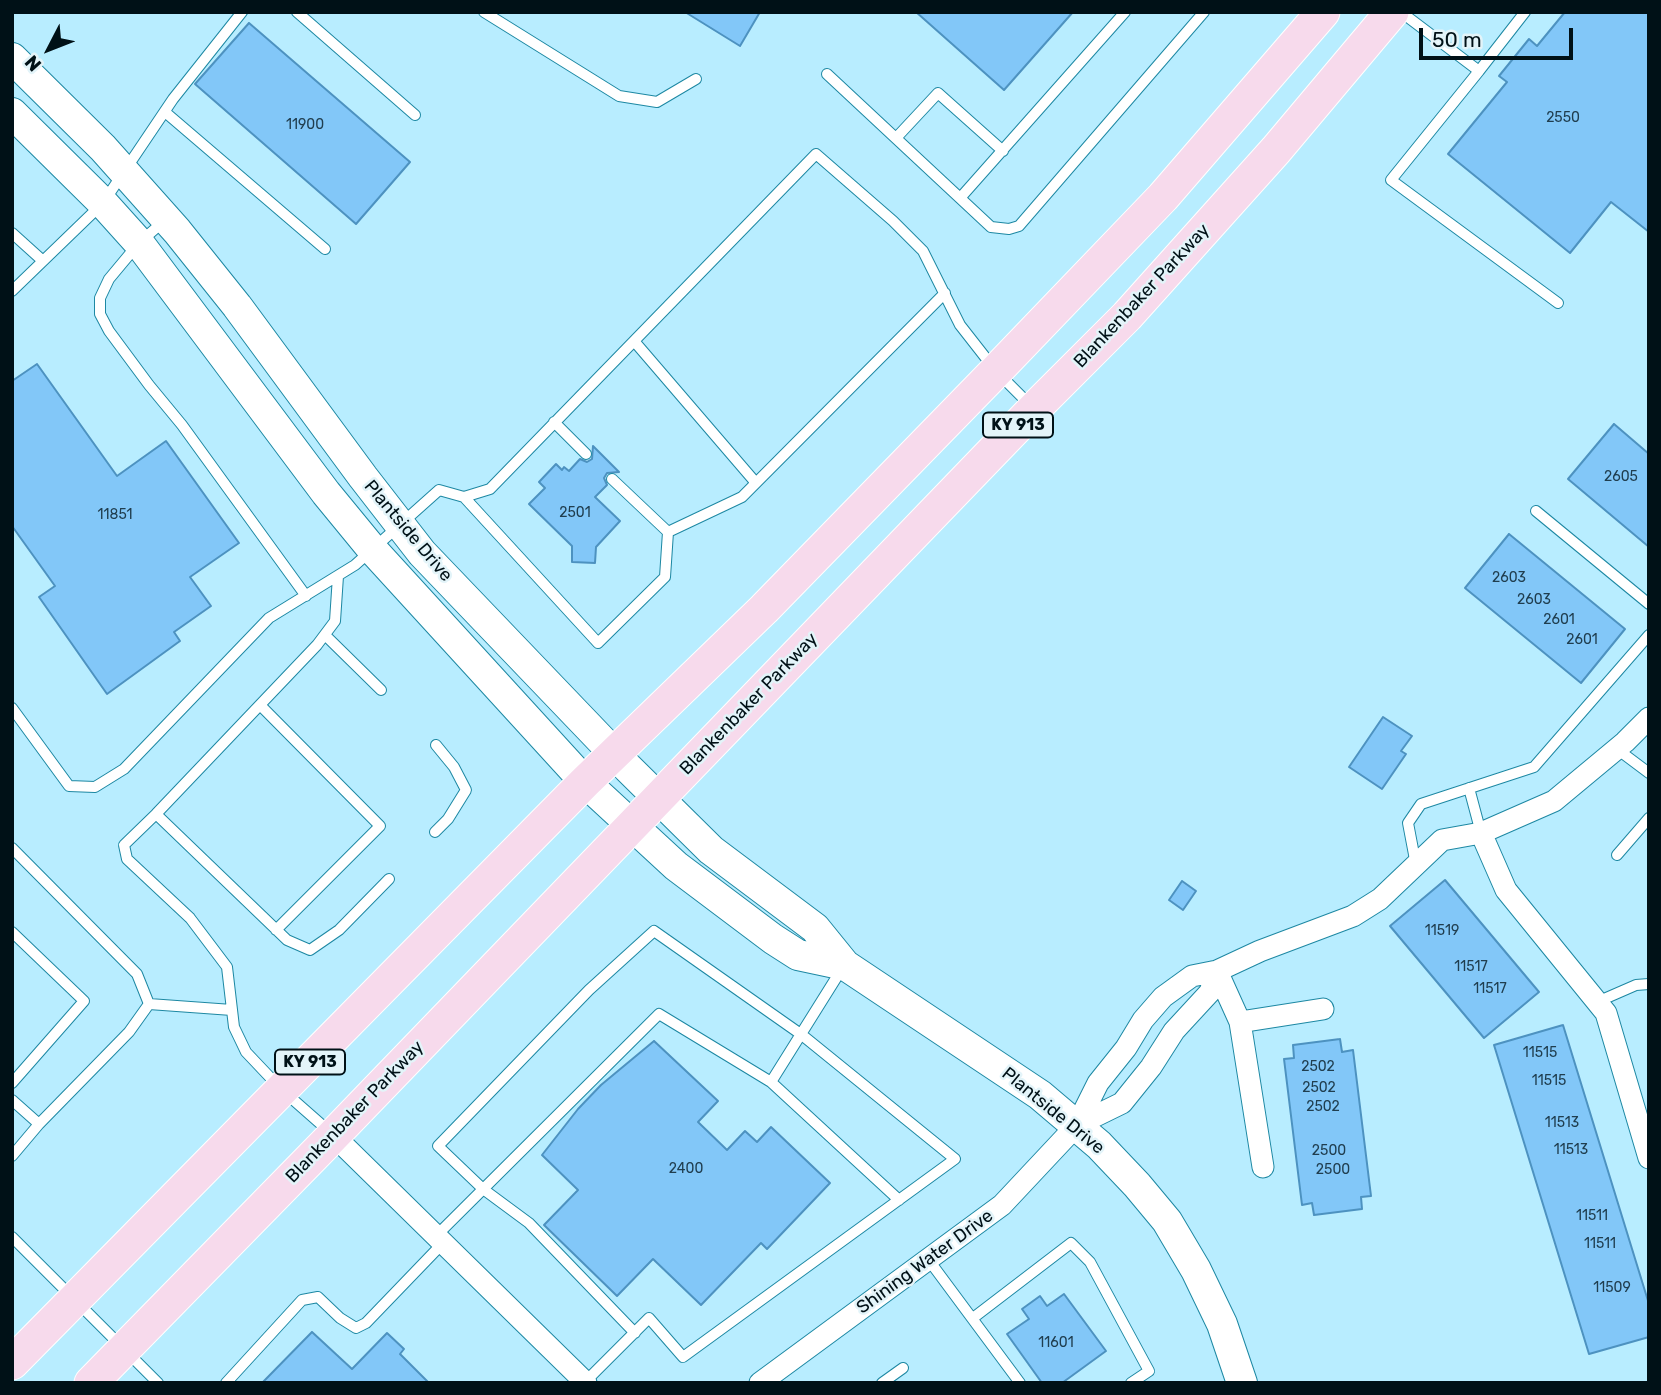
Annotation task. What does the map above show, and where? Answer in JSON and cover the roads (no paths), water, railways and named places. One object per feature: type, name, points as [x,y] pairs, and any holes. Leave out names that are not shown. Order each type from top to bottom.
[{"type":"main road","name":"KY 913","points":[[12,1363],[585,782],[773,599],[996,371],[1163,197],[1323,12]]},
{"type":"main road","name":"Blankenbaker Parkway","points":[[91,1383],[1127,316],[1276,150],[1392,12]]},
{"type":"street","name":"Plantside Drive","points":[[12,58],[124,172],[166,219],[237,306],[422,552],[614,754],[711,850],[815,928],[845,965],[1040,1095],[1099,1144],[1167,1221],[1196,1270],[1222,1324],[1242,1383]]},
{"type":"street","name":"Plantside Drive","points":[[12,113],[103,203],[139,243],[326,493],[372,549],[585,782],[676,866],[773,939],[798,955],[845,965]]},
{"type":"street","points":[[251,393],[284,370]]},
{"type":"street","name":"Shining Water Drive","points":[[760,1383],[1002,1205],[1077,1125],[1098,1083],[1163,997],[1192,976],[1217,971],[1260,951],[1353,916],[1380,899],[1442,841],[1481,833],[1555,801],[1618,749],[1649,718]]},
{"type":"street","points":[[1481,833],[1506,890],[1606,1013],[1643,1117],[1649,1158]]},
{"type":"street","points":[[1217,971],[1240,1022],[1263,1167]]},
{"type":"street","name":"Shining Water Drive","points":[[1077,1125],[1122,1103],[1151,1067],[1174,1031],[1210,992],[1217,971]]},
{"type":"street","points":[[1240,1022],[1323,1009]]},
{"type":"street","points":[[333,1135],[585,1382]]},
{"type":"lane","points":[[12,291],[103,203],[195,70],[242,12]]},
{"type":"lane","points":[[297,12],[415,115]]},
{"type":"lane","points":[[484,12],[619,96],[657,102],[695,79]]},
{"type":"lane","points":[[961,197],[1125,12]]},
{"type":"lane","points":[[827,74],[991,227],[1009,229],[1019,226],[1204,12]]},
{"type":"lane","points":[[1401,12],[1479,71]]},
{"type":"lane","points":[[1525,12],[1391,180],[1558,303]]},
{"type":"lane","points":[[896,138],[938,93],[1003,151]]},
{"type":"lane","points":[[165,112],[325,249]]},
{"type":"lane","points":[[464,496],[490,488],[816,154],[923,251],[960,325],[996,371],[1034,409]]},
{"type":"lane","points":[[166,219],[139,243],[109,279],[100,298],[100,314],[109,331],[182,425],[306,596]]},
{"type":"lane","points":[[12,233],[43,261]]},
{"type":"lane","points":[[668,533],[742,497],[945,293]]},
{"type":"lane","points":[[634,341],[756,483]]},
{"type":"lane","points":[[554,422],[586,454]]},
{"type":"lane","points":[[12,708],[69,786],[95,787],[124,769],[269,618],[355,565],[439,489],[464,496],[598,643],[665,577],[668,533],[612,479]]},
{"type":"lane","points":[[1536,511],[1649,604]]},
{"type":"lane","points":[[333,1135],[281,1089],[246,1052],[234,1027],[227,967],[190,918],[127,859],[124,845],[325,635],[335,621],[338,576]]},
{"type":"lane","points":[[325,635],[381,690]]},
{"type":"lane","points":[[1416,865],[1408,823],[1421,804],[1534,766],[1649,635]]},
{"type":"lane","points":[[260,705],[380,826],[275,930]]},
{"type":"lane","points":[[435,832],[448,819],[466,790],[454,768],[436,745]]},
{"type":"lane","points":[[1618,749],[1649,773]]},
{"type":"lane","points":[[1469,789],[1481,833]]},
{"type":"lane","points":[[156,814],[275,930],[288,940],[310,950],[339,930],[389,879]]},
{"type":"lane","points":[[1617,855],[1649,818]]},
{"type":"lane","points":[[12,848],[137,974],[149,1004]]},
{"type":"lane","points":[[585,1382],[635,1332],[649,1318],[683,1357],[955,1159],[802,1035],[654,931],[589,990],[438,1146],[483,1189],[529,1223],[635,1332]]},
{"type":"lane","points":[[12,932],[84,1001],[12,1083]]},
{"type":"lane","points":[[771,1082],[845,965]]},
{"type":"lane","points":[[1597,1002],[1636,985],[1649,984]]},
{"type":"lane","points":[[149,1004],[232,1010]]},
{"type":"lane","points":[[12,1156],[39,1124],[128,1032],[149,1004]]},
{"type":"lane","points":[[226,1383],[302,1300],[317,1297],[340,1318],[356,1328],[366,1323],[483,1189],[659,1014],[771,1082],[899,1200]]},
{"type":"lane","points":[[12,1100],[39,1124]]},
{"type":"lane","points":[[12,1237],[158,1383]]},
{"type":"lane","points":[[973,1318],[1071,1243],[1090,1262],[1149,1371],[1131,1383]]},
{"type":"lane","points":[[928,1259],[1020,1383]]},
{"type":"lane","points":[[882,1383],[903,1368]]}]
